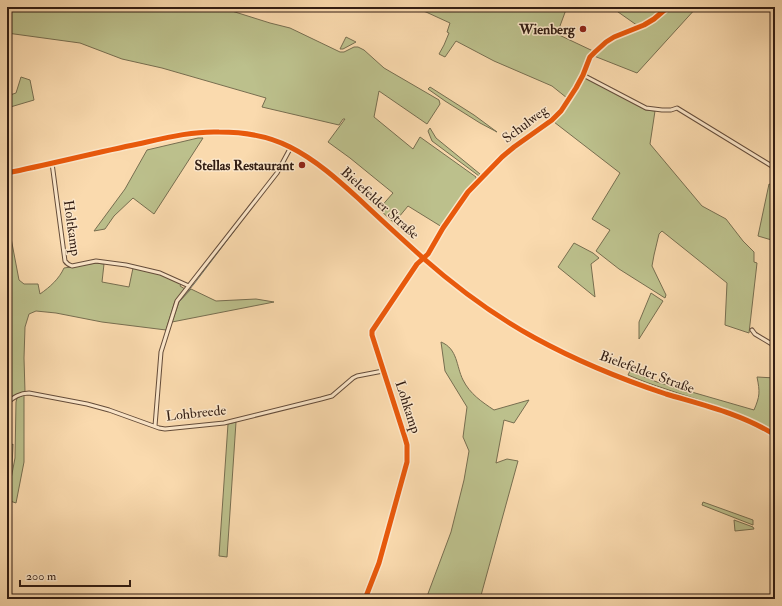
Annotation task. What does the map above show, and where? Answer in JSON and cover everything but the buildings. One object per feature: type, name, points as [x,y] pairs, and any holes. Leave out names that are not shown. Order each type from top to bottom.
[{"type":"main road","name":"Bielefelder Straße","points":[[7,172],[198,133],[244,133],[265,138],[291,147],[314,161],[335,177],[423,258],[446,277],[490,310],[534,337],[585,363],[626,380],[725,412],[764,428],[775,435]]},
{"type":"street","name":"Schulweg","points":[[423,258],[428,254],[468,192],[502,157],[552,120],[561,111],[583,75],[590,57],[606,42],[614,37],[644,25],[668,7]]},
{"type":"street","points":[[583,75],[646,108],[671,110],[677,108],[775,168]]},
{"type":"street","points":[[155,426],[161,352],[177,301],[277,173],[291,147]]},
{"type":"street","name":"Holtkamp","points":[[52,163],[66,264],[72,266],[96,261],[126,266],[160,273],[189,286]]},
{"type":"street","name":"Lohkamp","points":[[365,599],[380,564],[407,462],[406,438],[383,371],[372,331],[417,264],[423,258]]},
{"type":"street","points":[[752,330],[755,334],[775,346]]},
{"type":"street","name":"Lohbreede","points":[[7,402],[18,395],[29,393],[87,404],[165,429],[172,429],[224,423],[332,396],[357,376],[383,371]]},
{"type":"green space","points":[[7,7],[219,7],[290,28],[340,52],[358,47],[364,50],[384,68],[439,100],[440,104],[427,124],[379,91],[374,117],[413,149],[420,137],[476,177],[476,180],[466,190],[442,227],[408,206],[394,223],[379,209],[393,193],[328,142],[345,119],[343,119],[339,125],[262,107],[266,98],[162,68],[122,59],[80,43],[7,33]]},
{"type":"green space","points":[[409,7],[567,7],[557,34],[593,51],[567,98],[552,86],[494,61],[456,41],[445,57],[439,54],[449,33],[447,32],[450,23],[426,12]]},
{"type":"green space","points":[[611,7],[666,7],[653,18],[638,26]]},
{"type":"green space","points":[[671,7],[697,7],[637,73],[594,56],[607,42],[639,29]]},
{"type":"green space","points":[[346,37],[356,42],[343,49],[340,49]]},
{"type":"green space","points":[[21,77],[30,80],[34,100],[7,108],[7,96],[16,93]]},
{"type":"green space","points":[[585,77],[646,110],[655,111],[650,144],[702,206],[726,219],[743,241],[754,252],[754,262],[757,263],[749,333],[725,325],[727,283],[662,231],[659,234],[652,266],[666,295],[665,298],[619,269],[596,251],[610,230],[592,219],[620,173],[554,122]]},
{"type":"green space","points":[[430,87],[474,115],[497,132],[445,101],[428,89]]},
{"type":"green space","points":[[430,128],[436,138],[480,174],[479,176],[432,141],[428,131]]},
{"type":"green space","points":[[203,138],[154,214],[133,198],[114,216],[105,229],[94,231],[125,189],[147,150]]},
{"type":"green space","points":[[769,184],[775,186],[775,241],[758,236]]},
{"type":"green space","points":[[7,217],[19,280],[24,284],[38,284],[40,294],[60,276],[64,268],[96,263],[104,264],[102,282],[129,287],[133,268],[159,274],[181,284],[180,286],[185,289],[175,301],[166,330],[102,322],[56,313],[36,311],[29,314],[25,327],[25,392],[9,399],[7,396]]},
{"type":"green space","points":[[574,243],[593,253],[599,258],[591,264],[595,297],[558,267]]},
{"type":"green space","points":[[191,289],[216,301],[256,299],[274,302],[172,322],[179,302]]},
{"type":"green space","points":[[651,293],[663,301],[639,339],[639,322]]},
{"type":"green space","points":[[441,342],[447,345],[454,353],[463,380],[469,389],[481,401],[494,410],[529,400],[514,423],[504,420],[496,463],[507,459],[518,461],[480,599],[426,599],[451,532],[464,480],[469,451],[463,437],[467,407],[445,371]]},
{"type":"green space","points":[[630,371],[657,382],[754,410],[759,394],[757,377],[775,378],[775,432],[749,418],[628,375]]},
{"type":"green space","points":[[24,395],[24,462],[16,503],[7,500],[15,458],[16,402],[17,398]]},
{"type":"green space","points":[[236,422],[227,557],[219,556],[228,424]]},
{"type":"green space","points":[[13,444],[12,468],[7,490],[7,448]]},
{"type":"green space","points":[[703,502],[753,520],[753,525],[702,505]]},
{"type":"green space","points":[[734,520],[753,527],[754,529],[735,531]]},
{"type":"green space","points":[[7,571],[11,571],[11,599],[7,599]]},
{"type":"waterway","points":[[494,167],[503,158]]},
{"type":"waterway","points":[[430,254],[458,209],[478,184]]},
{"type":"waterway","points":[[179,302],[238,226]]},
{"type":"cycle path","points":[[365,599],[379,563],[407,462],[407,445],[372,331],[417,264],[428,254],[443,228],[468,192],[502,157],[552,120],[561,111],[583,75],[590,57],[606,42],[614,37],[644,25],[668,7]]},
{"type":"cycle path","points":[[7,173],[158,139],[189,134],[228,132],[256,135],[282,143],[300,152],[326,171],[449,280],[491,311],[520,329],[599,369],[666,394],[736,416],[775,435]]},
{"type":"place","name":"Wienberg","points":[[583,29]]},
{"type":"place","name":"Stellas Restaurant","points":[[302,165]]}]
